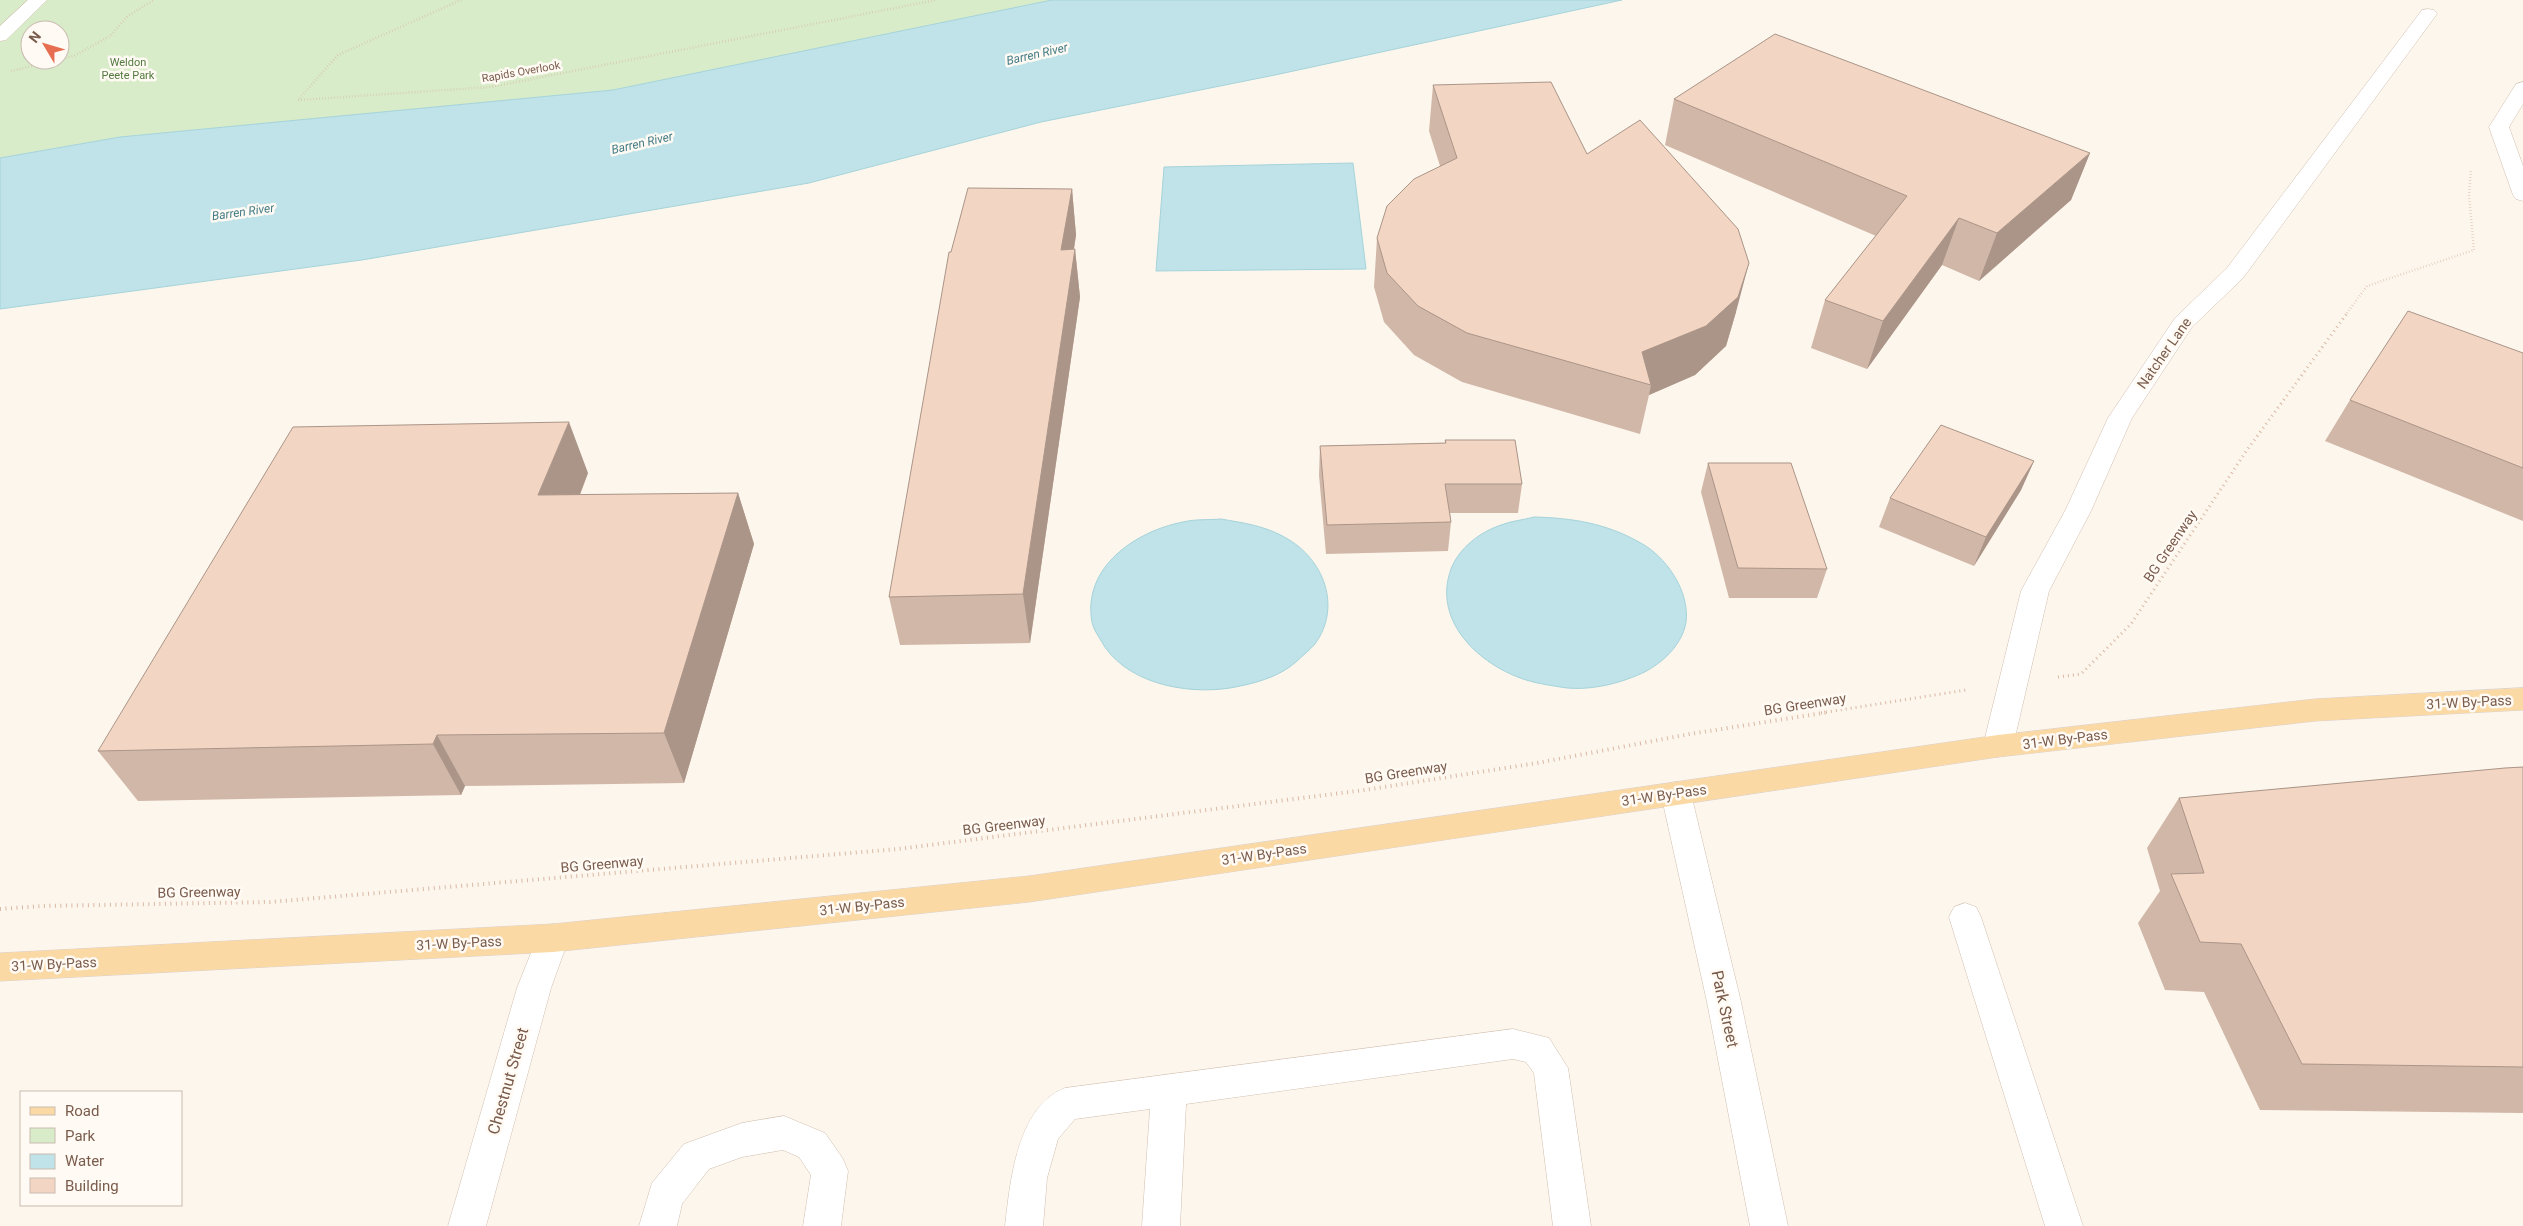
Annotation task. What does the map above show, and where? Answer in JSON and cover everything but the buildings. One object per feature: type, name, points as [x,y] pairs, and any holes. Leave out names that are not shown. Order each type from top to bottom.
[{"type":"main road","name":"31-W By-Pass","points":[[0,967],[552,938],[1030,889],[1998,746],[2315,710],[2523,699]]},
{"type":"street","points":[[5,31],[38,0]]},
{"type":"street","name":"Natcher Lane","points":[[1998,746],[2035,591],[2078,511],[2120,418],[2183,323],[2235,272],[2428,14]]},
{"type":"street","points":[[2521,94],[2499,127],[2523,195]]},
{"type":"street","name":"Park Street","points":[[1676,794],[1724,1002],[1769,1226]]},
{"type":"street","points":[[1965,917],[2064,1226]]},
{"type":"street","name":"Chestnut Street","points":[[467,1226],[534,988],[552,938]]},
{"type":"street","points":[[1024,1226],[1030,1178],[1043,1132],[1065,1104],[1513,1044],[1536,1049],[1551,1068],[1572,1226]]},
{"type":"street","points":[[1161,1226],[1170,1090]]},
{"type":"street","points":[[658,1226],[665,1196],[697,1156],[742,1140],[784,1133],[812,1144],[830,1171],[822,1226]]},
{"type":"path","points":[[70,57],[110,36],[128,16],[154,0]]},
{"type":"path","name":"Rapids Overlook","points":[[461,0],[338,55],[298,100],[491,87],[936,0]]},
{"type":"path","points":[[9,71],[20,69]]},
{"type":"path","name":"BG Greenway","points":[[0,909],[42,906],[270,902],[898,849],[1365,790],[1537,763],[1690,734],[2081,674],[2131,624],[2247,450],[2367,286],[2474,250],[2468,195],[2474,146],[2499,127]]},
{"type":"green space","name":"Weldon Peete Park","points":[[0,0],[1052,0],[613,90],[120,137],[0,158]]},
{"type":"water","name":"Barren River","points":[[1052,0],[1622,0],[1275,75],[1041,122],[809,183],[362,260],[0,309],[0,158],[120,137],[613,90]]},
{"type":"water","points":[[1353,163],[1366,269],[1156,271],[1164,167]]},
{"type":"water","points":[[1534,517],[1575,520],[1614,530],[1639,542],[1658,556],[1674,576],[1684,598],[1686,622],[1684,632],[1674,649],[1659,663],[1642,673],[1609,685],[1584,688],[1567,688],[1526,680],[1492,664],[1477,652],[1454,623],[1448,606],[1447,588],[1451,569],[1459,554],[1478,536],[1493,528]]},
{"type":"water","points":[[1221,519],[1255,526],[1278,534],[1299,547],[1310,558],[1319,571],[1325,585],[1328,600],[1323,630],[1315,644],[1289,668],[1273,676],[1247,684],[1212,690],[1194,689],[1157,683],[1139,676],[1110,654],[1094,629],[1091,602],[1095,584],[1104,569],[1116,555],[1131,543],[1148,534],[1188,521]]}]
